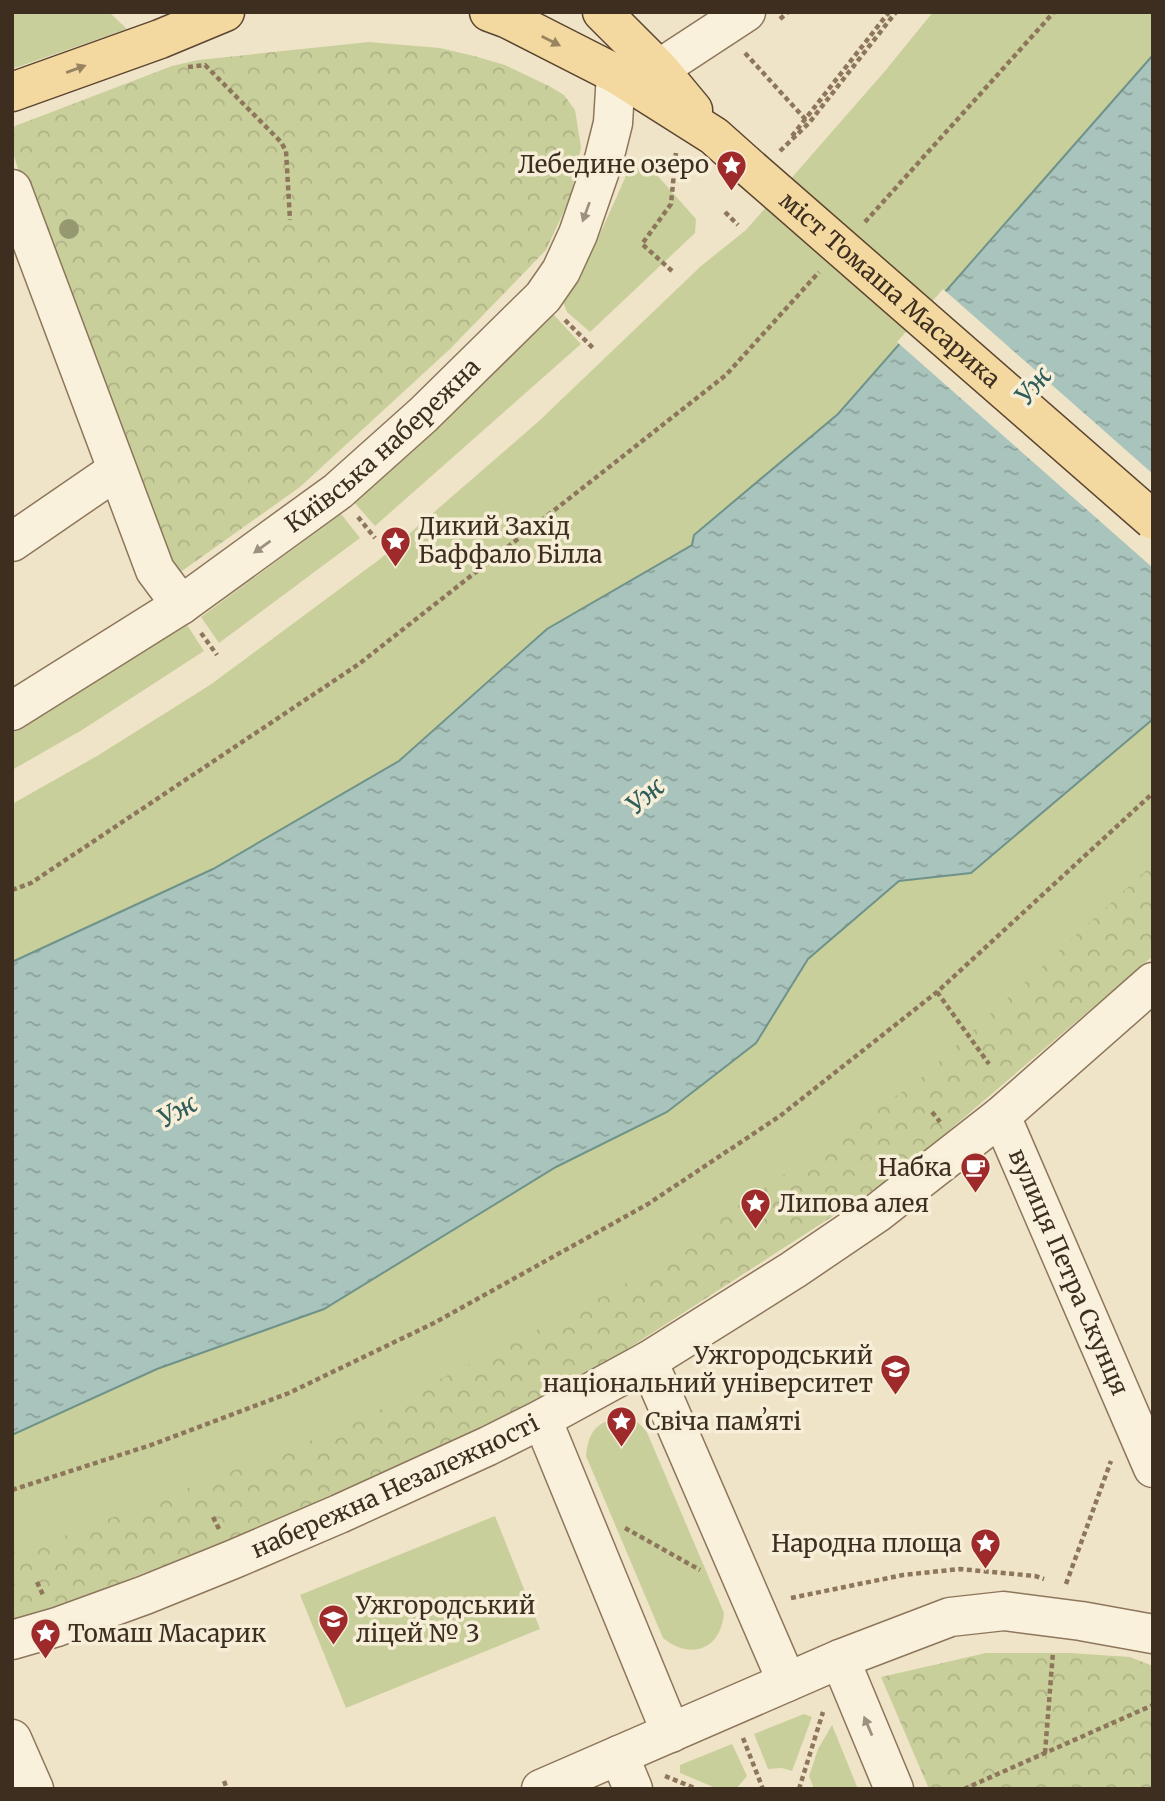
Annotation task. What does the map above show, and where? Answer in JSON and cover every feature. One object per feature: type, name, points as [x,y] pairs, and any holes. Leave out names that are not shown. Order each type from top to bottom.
[{"type":"main road","points":[[12,92],[160,39],[225,12]]},
{"type":"main road","points":[[489,12],[616,74],[714,136]]},
{"type":"main road","points":[[602,12],[659,69],[714,136]]},
{"type":"main road","points":[[616,74],[659,69]]},
{"type":"main road","name":"міст Томаша Масарика","points":[[714,136],[765,160],[1153,520]]},
{"type":"street","points":[[659,69],[744,30]]},
{"type":"street","name":"Київська набережна","points":[[12,711],[181,605],[338,491],[423,415],[543,297],[561,271],[578,234],[604,159],[613,123],[616,74]]},
{"type":"street","points":[[12,189],[155,570],[181,605]]},
{"type":"street","points":[[12,542],[117,470]]},
{"type":"street","name":"набережна Незалежності","points":[[12,1640],[57,1627],[234,1559],[488,1446],[544,1425],[652,1369],[877,1213],[1000,1116],[1153,982]]},
{"type":"street","name":"вулиця Петра Скунця","points":[[1000,1116],[1153,1468]]},
{"type":"street","points":[[652,1369],[787,1682]]},
{"type":"street","points":[[544,1425],[671,1733]]},
{"type":"street","points":[[541,1789],[636,1774],[671,1733],[840,1659],[950,1617],[1004,1611],[1081,1620],[1153,1633]]},
{"type":"street","points":[[840,1659],[894,1789]]},
{"type":"street","points":[[12,1739],[34,1789]]},
{"type":"path","points":[[765,160],[806,120],[889,12]]},
{"type":"path","points":[[765,160],[809,123],[896,12]]},
{"type":"path","points":[[857,230],[1054,12]]},
{"type":"path","points":[[744,30],[806,120]]},
{"type":"path","points":[[184,68],[205,65],[281,142],[286,151],[290,220]]},
{"type":"path","points":[[672,271],[642,244],[671,204],[676,144]]},
{"type":"path","points":[[725,212],[738,225]]},
{"type":"path","points":[[12,890],[31,883],[359,664],[726,375],[820,271]]},
{"type":"path","points":[[566,320],[594,349]]},
{"type":"path","points":[[12,1490],[151,1445],[289,1393],[434,1323],[648,1204],[780,1116],[937,992],[1153,793]]},
{"type":"path","points":[[937,992],[989,1065]]},
{"type":"path","points":[[1066,1585],[1114,1452]]},
{"type":"path","points":[[614,1521],[707,1574]]},
{"type":"path","points":[[1045,1753],[1054,1643]]},
{"type":"path","points":[[799,1789],[826,1705]]},
{"type":"path","points":[[964,1789],[1153,1705]]},
{"type":"path","points":[[730,1707],[764,1789]]},
{"type":"path","points":[[636,1774],[665,1775],[696,1789]]},
{"type":"path","points":[[224,1781],[227,1789]]},
{"type":"green space","points":[[12,12],[109,12],[127,29],[12,69]]},
{"type":"green space","points":[[933,12],[1153,12],[1153,55],[838,414],[695,535],[692,545],[547,629],[399,761],[213,869],[12,962],[12,804],[97,756],[210,685],[380,559],[539,421],[701,266],[746,230]]},
{"type":"green space","points":[[369,42],[440,48],[474,56],[505,65],[564,95],[575,110],[581,147],[571,196],[546,250],[450,349],[300,487],[175,576],[24,187],[12,150],[12,129],[172,66],[198,60]]},
{"type":"green space","points":[[628,160],[656,174],[696,219],[695,233],[590,332],[567,312],[563,302],[596,243],[625,178]]},
{"type":"green space","points":[[553,314],[581,344],[375,526],[353,501]]},
{"type":"green space","points":[[341,514],[360,538],[219,643],[201,617]]},
{"type":"green space","points":[[187,625],[204,651],[82,730],[12,770],[12,734]]},
{"type":"green space","points":[[1153,719],[1153,899],[756,1210],[460,1386],[12,1566],[12,1435],[441,1237],[556,1167],[667,1112],[756,1043],[808,959],[899,881],[971,873]]},
{"type":"green space","name":"Липова алея","points":[[1153,864],[1153,956],[898,1174],[558,1394],[381,1480],[12,1625],[12,1551],[36,1547],[348,1426],[617,1289],[920,1079]]},
{"type":"green space","points":[[625,1418],[637,1422],[646,1430],[724,1613],[717,1635],[703,1648],[684,1649],[663,1638],[586,1456],[589,1439],[596,1428],[608,1421]]},
{"type":"green space","points":[[495,1516],[540,1629],[346,1708],[300,1595]]},
{"type":"green space","points":[[986,1653],[1070,1653],[1130,1657],[1153,1666],[1153,1789],[929,1789],[881,1677]]},
{"type":"green space","points":[[804,1714],[812,1717],[792,1771],[782,1768],[768,1769],[754,1734]]},
{"type":"green space","points":[[832,1725],[858,1789],[814,1789],[809,1776],[818,1749]]},
{"type":"green space","points":[[732,1744],[747,1776],[736,1789],[718,1789],[680,1773],[680,1765]]},
{"type":"water","name":"Уж","points":[[1153,55],[1153,719],[971,873],[899,881],[808,959],[756,1043],[667,1112],[556,1167],[324,1309],[157,1369],[12,1435],[12,962],[213,869],[399,761],[547,629],[692,545],[694,535],[838,414]]},
{"type":"pier","points":[[943,289],[1153,474],[1153,568],[897,342]]},
{"type":"place","name":"Лебедине озеро","points":[[732,192]]},
{"type":"place","name":"Дикий Захід Баффало Білла","points":[[395,568]]},
{"type":"place","name":"Набка","points":[[975,1195]]},
{"type":"place","name":"Липова алея","points":[[755,1231]]},
{"type":"place","name":"Ужгородський національний університет","points":[[896,1397]]},
{"type":"place","name":"Свіча памʼяті","points":[[622,1449]]},
{"type":"place","name":"Народна площа","points":[[985,1571]]},
{"type":"place","name":"Ужгородський ліцей № 3","points":[[333,1647]]},
{"type":"place","name":"Томаш Масарик","points":[[45,1661]]}]
